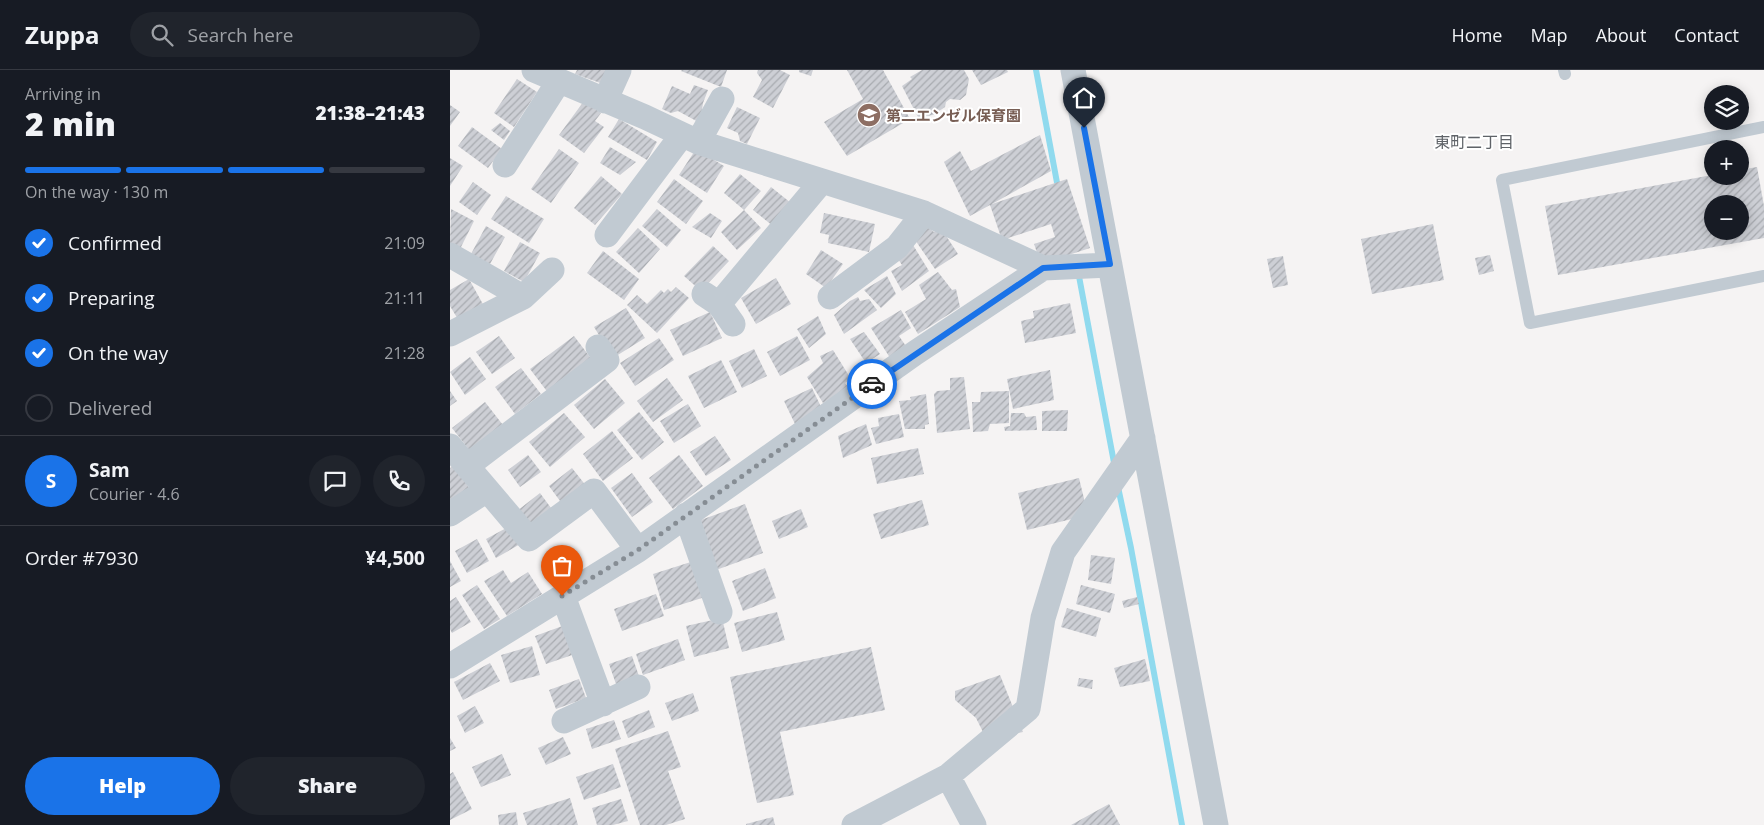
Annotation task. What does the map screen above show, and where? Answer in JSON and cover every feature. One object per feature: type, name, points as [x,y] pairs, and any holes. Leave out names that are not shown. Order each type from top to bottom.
[{"type":"street","points":[[534,70],[690,138],[924,213],[1043,268],[1110,264]]},
{"type":"street","points":[[605,101],[619,70]]},
{"type":"street","points":[[1073,70],[1216,825]]},
{"type":"street","points":[[505,165],[559,81]]},
{"type":"street","points":[[607,235],[722,99]]},
{"type":"street","points":[[718,307],[822,181]]},
{"type":"street","points":[[830,297],[897,246],[924,213]]},
{"type":"street","points":[[450,255],[523,296]]},
{"type":"street","points":[[450,666],[638,550],[915,354],[1043,268]]},
{"type":"street","points":[[450,334],[523,296],[552,270]]},
{"type":"street","points":[[467,466],[607,360],[598,348]]},
{"type":"street","points":[[854,825],[948,776],[1028,708],[1043,618],[1063,552],[1143,438]]},
{"type":"street","points":[[450,446],[529,539],[594,491],[638,550]]},
{"type":"street","points":[[450,514],[487,490]]},
{"type":"street","points":[[686,515],[720,612]]},
{"type":"street","points":[[562,596],[603,704]]},
{"type":"street","points":[[564,721],[638,687]]},
{"type":"street","points":[[948,776],[974,825]]},
{"type":"lane","points":[[1764,127],[1502,180],[1530,323],[1764,276]]},
{"type":"building","points":[[577,70],[613,70],[606,85],[575,74]]},
{"type":"building","points":[[682,70],[727,70],[721,87]]},
{"type":"building","points":[[758,70],[780,70],[790,75],[773,108],[753,97],[762,80],[757,73]]},
{"type":"building","points":[[799,70],[813,70],[811,76],[799,72]]},
{"type":"building","points":[[847,70],[883,70],[910,119],[847,156],[824,122],[863,99]]},
{"type":"building","points":[[922,70],[964,70],[969,79],[966,95],[960,100],[950,99],[946,102],[945,107],[933,115],[918,117],[902,86],[912,79],[910,77]]},
{"type":"building","points":[[972,70],[1007,70],[1008,72],[981,85]]},
{"type":"building","points":[[517,79],[537,92],[514,127],[494,113]]},
{"type":"building","points":[[694,85],[708,90],[703,103],[700,123],[678,111],[671,113],[662,109],[672,86],[690,94]]},
{"type":"building","points":[[584,101],[601,113],[595,121],[604,127],[584,153],[559,135]]},
{"type":"building","points":[[450,105],[460,112],[450,126]]},
{"type":"building","points":[[737,107],[760,118],[747,144],[740,141],[738,133],[727,128]]},
{"type":"building","points":[[619,119],[657,142],[647,160],[608,137]]},
{"type":"building","points":[[500,123],[510,131],[504,140],[491,130]]},
{"type":"building","points":[[472,127],[502,149],[488,168],[458,146]]},
{"type":"building","points":[[1040,135],[1051,171],[992,204],[1067,179],[1090,248],[1041,264],[1034,244],[1055,237],[1051,224],[1002,240],[990,205],[970,216],[944,162],[960,151],[971,171]]},
{"type":"building","points":[[610,147],[636,162],[620,175],[600,163]]},
{"type":"building","points":[[559,149],[579,163],[551,203],[531,189]]},
{"type":"building","points":[[696,149],[724,166],[707,193],[679,175]]},
{"type":"building","points":[[450,158],[463,166],[450,186]]},
{"type":"building","points":[[1757,167],[1764,206],[1764,238],[1558,275],[1545,206],[1704,176],[1704,185],[1749,185],[1749,168]]},
{"type":"building","points":[[740,174],[761,191],[744,210],[724,193]]},
{"type":"building","points":[[601,176],[622,194],[595,225],[574,208]]},
{"type":"building","points":[[674,179],[703,201],[686,224],[657,202]]},
{"type":"building","points":[[473,182],[491,195],[477,215],[459,202]]},
{"type":"building","points":[[771,187],[791,203],[773,226],[753,210]]},
{"type":"building","points":[[506,196],[544,219],[529,243],[491,219]]},
{"type":"building","points":[[451,209],[474,221],[460,249],[450,244]]},
{"type":"building","points":[[657,209],[681,230],[667,247],[642,226]]},
{"type":"building","points":[[744,210],[761,228],[737,250],[721,232]]},
{"type":"building","points":[[710,213],[722,221],[711,238],[692,227]]},
{"type":"building","points":[[824,213],[875,224],[869,252],[828,243],[829,235],[820,233]]},
{"type":"building","points":[[1433,224],[1444,280],[1372,294],[1361,239]]},
{"type":"building","points":[[486,226],[505,237],[490,264],[471,254]]},
{"type":"building","points":[[928,227],[934,232],[941,228],[958,254],[935,269],[913,237]]},
{"type":"building","points":[[638,228],[660,249],[639,273],[616,252]]},
{"type":"building","points":[[520,242],[540,253],[524,282],[504,271]]},
{"type":"building","points":[[913,245],[929,271],[902,291],[891,271],[902,265],[896,256]]},
{"type":"building","points":[[713,246],[729,261],[701,291],[684,276]]},
{"type":"building","points":[[821,250],[843,264],[826,288],[806,274]]},
{"type":"building","points":[[603,251],[639,279],[624,300],[587,273]]},
{"type":"building","points":[[1490,255],[1494,271],[1479,275],[1475,258]]},
{"type":"building","points":[[1283,256],[1288,285],[1273,288],[1267,259]]},
{"type":"building","points":[[938,272],[952,290],[956,289],[960,307],[918,334],[905,312],[926,299],[919,285]]},
{"type":"building","points":[[887,276],[896,294],[881,308],[864,290]]},
{"type":"building","points":[[776,278],[791,304],[756,324],[741,298]]},
{"type":"building","points":[[469,279],[484,306],[459,321],[450,306],[450,290]]},
{"type":"building","points":[[676,287],[689,298],[657,333],[627,305],[637,295],[647,304],[661,290],[664,293],[668,289],[671,292]]},
{"type":"building","points":[[858,297],[860,301],[869,299],[877,310],[844,334],[834,315],[850,301]]},
{"type":"building","points":[[1070,303],[1076,333],[1025,343],[1021,321],[1034,318],[1033,311]]},
{"type":"building","points":[[626,308],[645,338],[613,358],[594,327]]},
{"type":"building","points":[[901,310],[911,328],[899,336],[910,352],[892,361],[871,328]]},
{"type":"building","points":[[710,312],[722,338],[683,356],[670,330]]},
{"type":"building","points":[[818,316],[826,334],[809,348],[797,329]]},
{"type":"building","points":[[864,332],[880,354],[866,363],[850,339]]},
{"type":"building","points":[[499,336],[515,358],[492,374],[476,352]]},
{"type":"building","points":[[574,336],[593,361],[549,394],[530,369]]},
{"type":"building","points":[[797,336],[810,360],[780,376],[767,352]]},
{"type":"building","points":[[659,338],[674,360],[635,386],[620,363]]},
{"type":"building","points":[[754,349],[767,376],[742,388],[729,361]]},
{"type":"building","points":[[833,350],[851,379],[845,383],[849,388],[823,403],[807,377],[823,363],[820,356]]},
{"type":"building","points":[[470,357],[486,379],[465,395],[450,372]]},
{"type":"building","points":[[721,360],[737,392],[704,408],[688,376]]},
{"type":"building","points":[[521,368],[541,394],[515,414],[495,387]]},
{"type":"building","points":[[1050,370],[1054,400],[1013,409],[1007,379]]},
{"type":"building","points":[[964,377],[970,429],[937,433],[934,394],[937,391],[950,390],[950,378]]},
{"type":"building","points":[[667,378],[683,400],[653,422],[637,401]]},
{"type":"building","points":[[605,379],[625,403],[594,429],[574,405]]},
{"type":"building","points":[[812,388],[823,411],[795,424],[784,401]]},
{"type":"building","points":[[450,391],[457,401],[450,406]]},
{"type":"building","points":[[1009,391],[1009,423],[990,424],[988,431],[973,432],[972,402],[980,402],[981,392]]},
{"type":"building","points":[[926,394],[929,424],[925,425],[925,429],[905,429],[899,401],[911,400],[910,397]]},
{"type":"building","points":[[485,402],[503,425],[470,451],[452,428]]},
{"type":"building","points":[[688,404],[701,426],[674,443],[660,421]]},
{"type":"building","points":[[1068,410],[1067,431],[1042,431],[1042,411]]},
{"type":"building","points":[[639,412],[664,442],[642,460],[617,430]]},
{"type":"building","points":[[564,413],[585,437],[550,467],[529,442]]},
{"type":"building","points":[[1011,413],[1024,413],[1026,417],[1036,416],[1037,430],[1005,431],[1004,427],[1010,426]]},
{"type":"building","points":[[899,414],[904,437],[876,444],[871,428],[879,426],[878,418]]},
{"type":"building","points":[[866,424],[872,445],[843,458],[838,436]]},
{"type":"building","points":[[612,431],[633,458],[603,481],[583,454]]},
{"type":"building","points":[[715,436],[731,460],[706,476],[690,452]]},
{"type":"building","points":[[918,448],[924,474],[877,484],[871,458]]},
{"type":"building","points":[[528,455],[541,472],[520,487],[508,470]]},
{"type":"building","points":[[679,455],[703,486],[673,509],[649,478]]},
{"type":"building","points":[[455,465],[469,488],[450,501],[450,468]]},
{"type":"building","points":[[572,468],[587,487],[563,505],[549,486]]},
{"type":"building","points":[[632,473],[653,502],[632,517],[611,488]]},
{"type":"building","points":[[1079,478],[1088,515],[1027,530],[1018,493]]},
{"type":"building","points":[[540,493],[554,512],[531,529],[517,511]]},
{"type":"building","points":[[922,500],[929,525],[881,539],[873,514]]},
{"type":"building","points":[[745,504],[763,553],[716,570],[698,521]]},
{"type":"building","points":[[801,509],[808,527],[779,539],[772,521]]},
{"type":"building","points":[[512,525],[522,543],[496,558],[486,539]]},
{"type":"building","points":[[477,539],[489,561],[467,573],[455,551]]},
{"type":"building","points":[[1091,555],[1115,558],[1111,584],[1088,580]]},
{"type":"building","points":[[450,561],[461,581],[450,587]]},
{"type":"building","points":[[694,561],[705,597],[664,610],[653,574]]},
{"type":"building","points":[[765,568],[776,598],[743,611],[732,581]]},
{"type":"building","points":[[503,570],[511,583],[528,572],[542,594],[507,616],[484,581]]},
{"type":"building","points":[[477,585],[500,619],[484,629],[462,595]]},
{"type":"building","points":[[1081,585],[1115,594],[1110,613],[1076,604]]},
{"type":"building","points":[[656,594],[664,616],[622,631],[614,609]]},
{"type":"building","points":[[456,597],[471,622],[452,633],[450,629],[450,601]]},
{"type":"building","points":[[1137,597],[1139,604],[1124,608],[1122,601]]},
{"type":"building","points":[[1067,608],[1101,618],[1096,637],[1061,627]]},
{"type":"building","points":[[777,612],[785,640],[742,652],[734,623]]},
{"type":"building","points":[[722,618],[729,648],[694,657],[686,626]]},
{"type":"building","points":[[568,624],[578,653],[546,664],[535,636]]},
{"type":"building","points":[[678,639],[685,660],[643,675],[636,654]]},
{"type":"building","points":[[532,646],[540,675],[510,683],[501,655]]},
{"type":"building","points":[[871,647],[885,710],[780,732],[794,795],[757,803],[730,677]]},
{"type":"building","points":[[632,656],[640,679],[617,687],[609,664]]},
{"type":"building","points":[[1145,659],[1150,681],[1120,687],[1114,668]]},
{"type":"building","points":[[490,663],[500,681],[463,700],[454,682]]},
{"type":"building","points":[[1000,675],[1023,732],[987,740],[976,718],[955,700],[955,691]]},
{"type":"building","points":[[1079,678],[1093,680],[1092,689],[1077,686]]},
{"type":"building","points":[[579,679],[586,698],[556,709],[549,690]]},
{"type":"building","points":[[693,693],[699,711],[672,721],[665,703]]},
{"type":"building","points":[[475,706],[484,723],[465,733],[457,716]]},
{"type":"building","points":[[649,710],[655,727],[628,738],[622,721]]},
{"type":"building","points":[[614,720],[621,739],[592,749],[586,729]]},
{"type":"building","points":[[668,731],[681,767],[668,771],[685,819],[666,825],[640,825],[615,749]]},
{"type":"building","points":[[563,737],[571,754],[546,765],[538,748]]},
{"type":"building","points":[[450,738],[456,748],[450,751]]},
{"type":"building","points":[[502,754],[511,775],[481,787],[472,767]]},
{"type":"building","points":[[613,764],[621,787],[584,800],[576,777]]},
{"type":"building","points":[[453,772],[472,809],[450,820],[450,774]]},
{"type":"building","points":[[570,798],[578,825],[527,825],[523,813]]},
{"type":"building","points":[[621,799],[628,821],[613,825],[597,825],[592,808]]},
{"type":"building","points":[[1109,804],[1120,825],[1071,825]]},
{"type":"building","points":[[516,812],[518,825],[499,825],[498,815]]},
{"type":"building","points":[[773,817],[775,825],[746,825],[746,824]]},
{"type":"waterway","points":[[1036,70],[1058,188]]},
{"type":"waterway","points":[[1078,271],[1115,468]]},
{"type":"waterway","points":[[1118,487],[1182,825]]},
{"type":"way so far","points":[[562,596],[638,550],[872,384]]},
{"type":"place","name":"第二エンゼル保育園","points":[[869,115]]},
{"type":"district","name":"東町二丁目","points":[[1474,142]]},
{"type":"route","points":[[872,384],[1043,268],[1110,264],[1084,128]]}]
